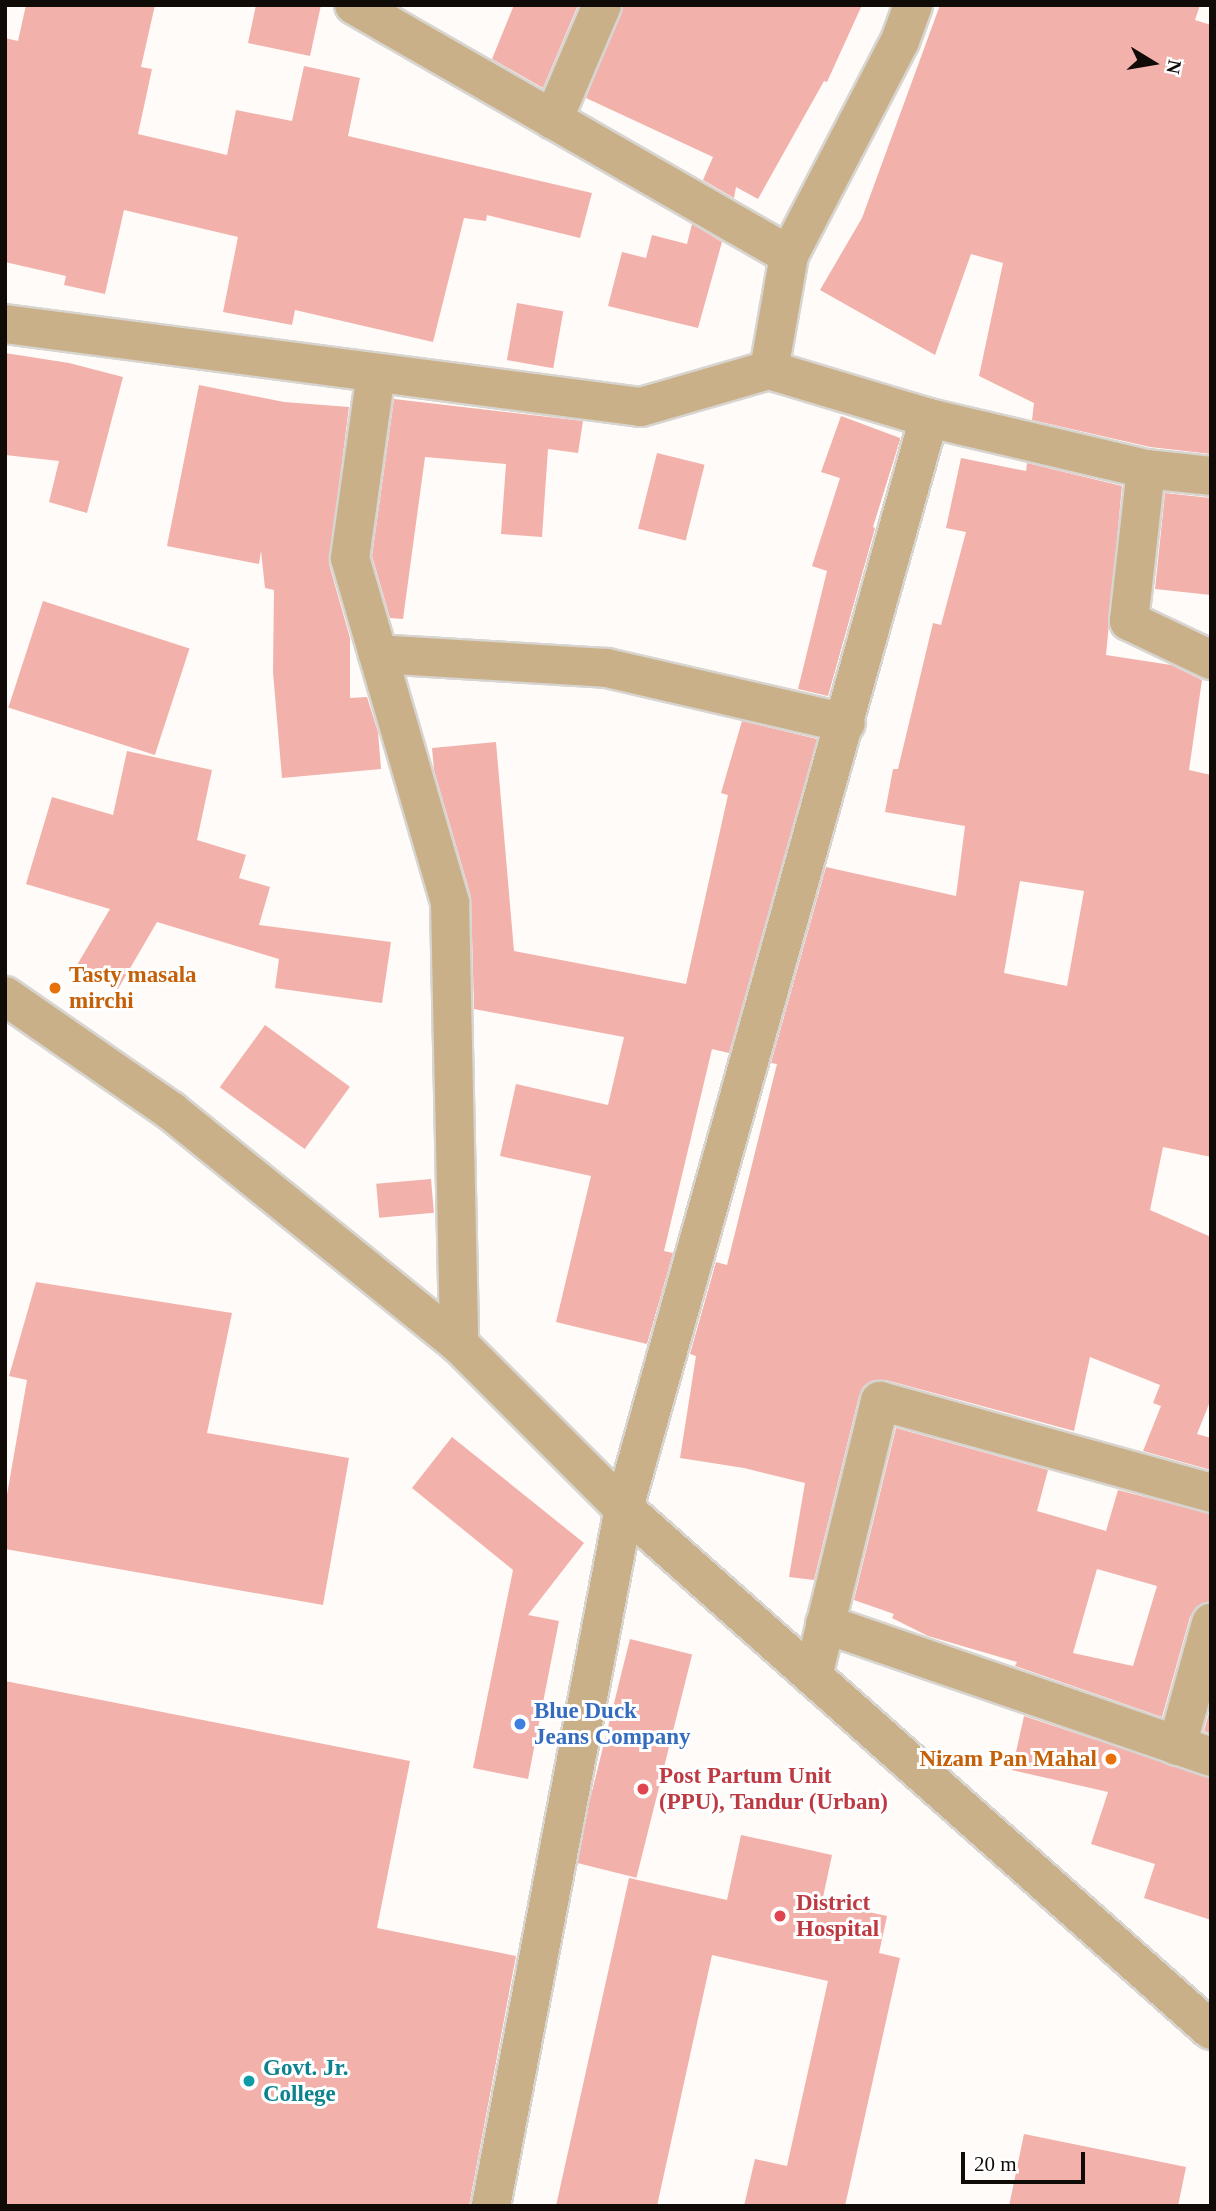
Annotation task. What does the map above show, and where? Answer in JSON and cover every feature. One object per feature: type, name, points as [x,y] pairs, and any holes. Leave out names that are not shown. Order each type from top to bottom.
[{"type":"street","points":[[354,5],[789,255]]},
{"type":"street","points":[[553,120],[602,5]]},
{"type":"street","points":[[769,370],[789,255],[900,41],[913,5]]},
{"type":"street","points":[[5,324],[640,407],[769,370],[929,418],[1146,469],[1211,476]]},
{"type":"street","points":[[376,373],[351,558],[450,903],[459,1343]]},
{"type":"street","points":[[491,2206],[624,1508],[846,723],[929,418]]},
{"type":"street","points":[[1146,469],[1129,621],[1211,660]]},
{"type":"street","points":[[378,654],[607,668],[846,723]]},
{"type":"street","points":[[5,996],[171,1111],[459,1343],[624,1508],[1211,2030]]},
{"type":"street","points":[[813,1676],[880,1401],[1211,1493]]},
{"type":"street","points":[[825,1624],[1194,1752],[1211,1623]]},
{"type":"building","points":[[26,5],[155,5],[141,67],[152,69],[138,134],[227,155],[236,110],[292,121],[304,66],[360,78],[348,136],[592,193],[580,238],[487,215],[486,221],[464,218],[433,342],[295,310],[292,325],[223,312],[238,237],[124,210],[105,294],[64,285],[66,276],[5,262],[5,38],[18,41]]},
{"type":"building","points":[[256,5],[321,5],[310,56],[248,43]]},
{"type":"building","points":[[514,5],[578,5],[543,88],[492,59]]},
{"type":"building","points":[[623,5],[862,5],[827,82],[824,81],[758,199],[736,187],[734,198],[703,180],[713,157],[586,98]]},
{"type":"building","points":[[940,5],[1200,5],[1195,20],[1211,25],[1211,454],[1150,447],[1032,420],[1034,403],[979,376],[1003,263],[971,254],[935,355],[820,290],[862,218]]},
{"type":"building","points":[[692,224],[722,242],[698,328],[608,306],[622,252],[646,258],[652,235],[687,244]]},
{"type":"building","points":[[517,303],[563,311],[553,368],[507,360]]},
{"type":"building","points":[[5,353],[69,363],[123,377],[87,513],[49,502],[59,461],[5,455]]},
{"type":"building","points":[[199,385],[284,402],[349,407],[329,564],[350,638],[350,698],[367,697],[378,732],[381,769],[282,778],[273,672],[274,590],[265,588],[261,551],[259,564],[167,546]]},
{"type":"building","points":[[394,399],[583,421],[578,453],[548,449],[542,537],[501,534],[506,464],[425,457],[403,619],[390,618],[372,556]]},
{"type":"building","points":[[841,416],[900,440],[873,527],[875,528],[828,696],[798,689],[827,571],[812,566],[840,478],[821,472]]},
{"type":"building","points":[[657,453],[705,465],[686,541],[638,529]]},
{"type":"building","points":[[961,458],[1026,471],[1027,463],[1122,486],[1106,655],[1171,665],[1202,680],[1189,770],[1211,775],[1211,1157],[1163,1147],[1150,1210],[1211,1237],[1211,1399],[1197,1434],[1211,1438],[1211,1470],[1143,1451],[1161,1406],[1153,1403],[1160,1385],[1090,1357],[1074,1431],[886,1380],[874,1380],[864,1386],[859,1396],[814,1580],[789,1577],[805,1483],[744,1468],[680,1458],[696,1356],[690,1354],[716,1262],[727,1265],[777,1064],[771,1063],[826,867],[956,896],[965,826],[885,812],[893,769],[898,769],[933,623],[941,625],[966,532],[946,528]],"holes":[[[1020,881],[1084,891],[1067,986],[1004,973]]]},
{"type":"building","points":[[1165,493],[1211,498],[1211,595],[1155,589]]},
{"type":"building","points":[[43,601],[189,649],[155,755],[8,708]]},
{"type":"building","points":[[742,721],[817,739],[729,1053],[712,1049],[664,1251],[673,1253],[647,1344],[556,1322],[591,1176],[500,1156],[516,1084],[608,1105],[624,1037],[474,1009],[471,897],[434,770],[432,748],[496,742],[514,951],[686,984],[728,795],[721,793]]},
{"type":"building","points":[[127,751],[212,770],[197,840],[246,855],[239,878],[270,887],[259,925],[391,942],[382,1003],[275,988],[279,959],[157,922],[118,989],[77,965],[110,909],[26,884],[52,797],[113,815]]},
{"type":"building","points":[[265,1025],[350,1087],[305,1149],[220,1087]]},
{"type":"building","points":[[431,1179],[434,1213],[379,1218],[376,1184]]},
{"type":"building","points":[[36,1282],[232,1313],[207,1433],[349,1458],[323,1605],[5,1549],[5,1506],[27,1380],[9,1376]]},
{"type":"building","points":[[896,1428],[1048,1470],[1037,1511],[1106,1531],[1118,1490],[1211,1514],[1211,1602],[1196,1607],[1190,1617],[1162,1717],[1015,1666],[1017,1662],[928,1636],[892,1618],[894,1614],[854,1600]],"holes":[[[1097,1569],[1157,1586],[1133,1666],[1073,1653]]]},
{"type":"building","points":[[452,1437],[584,1543],[528,1615],[559,1621],[528,1779],[473,1768],[513,1570],[412,1488]]},
{"type":"building","points":[[630,1639],[692,1654],[636,1878],[574,1862]]},
{"type":"building","name":"Govt. Jr. College","points":[[5,1681],[410,1761],[377,1928],[516,1956],[469,2206],[5,2206]]},
{"type":"building","points":[[1211,1706],[1211,1734],[1204,1731]]},
{"type":"building","points":[[1024,1716],[1211,1778],[1211,1920],[1144,1898],[1155,1864],[1091,1844],[1108,1792],[1012,1770]]},
{"type":"building","points":[[741,1835],[832,1855],[822,1902],[887,1916],[879,1953],[900,1958],[845,2206],[744,2206],[755,2159],[787,2166],[828,1981],[712,1955],[657,2206],[556,2206],[629,1878],[727,1900]]},
{"type":"building","points":[[1024,2134],[1186,2167],[1178,2206],[1009,2206]]},
{"type":"place","name":"Tasty masala mirchi","points":[[55,988]]},
{"type":"place","name":"Blue Duck Jeans Company","points":[[520,1724]]},
{"type":"place","name":"Nizam Pan Mahal","points":[[1111,1759]]},
{"type":"place","name":"Post Partum Unit (PPU), Tandur (Urban)","points":[[643,1789]]},
{"type":"place","name":"District Hospital","points":[[780,1916]]},
{"type":"place","name":"Govt. Jr. College","points":[[249,2081]]}]
